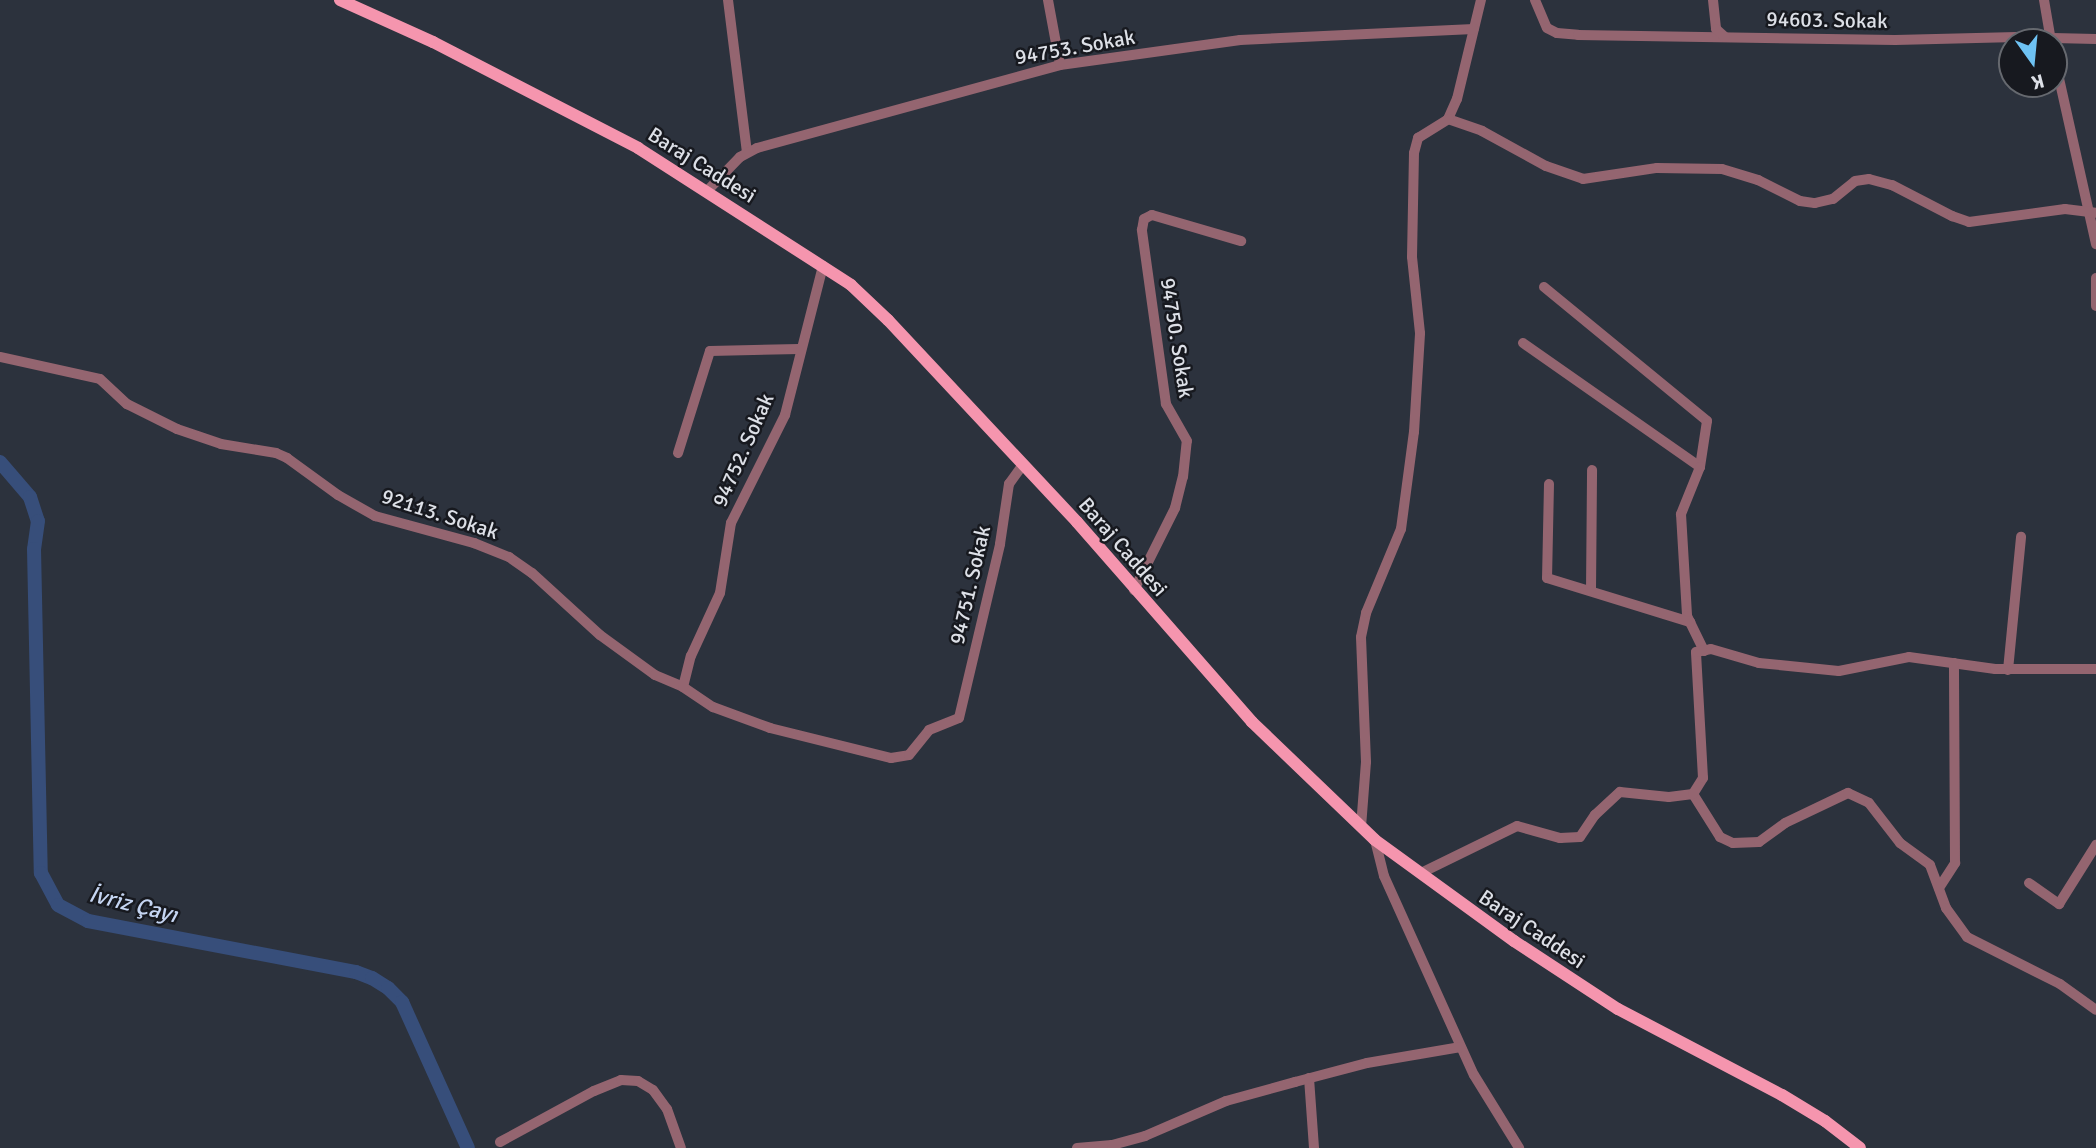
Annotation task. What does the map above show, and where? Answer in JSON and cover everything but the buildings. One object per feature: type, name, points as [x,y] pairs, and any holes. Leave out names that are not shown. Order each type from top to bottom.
[{"type":"main road","name":"Baraj Caddesi","points":[[340,0],[433,42],[593,124],[708,190],[850,285],[888,320],[1077,522],[1252,722],[1376,840],[1514,941],[1618,1009],[1792,1101],[1860,1148]]},
{"type":"street","points":[[728,0],[747,152]]},
{"type":"street","points":[[1048,0],[1060,65]]},
{"type":"street","points":[[1361,827],[1366,762],[1361,637],[1366,613],[1401,529],[1414,432],[1420,333],[1413,268],[1414,153],[1418,138],[1448,119],[1457,99],[1481,0]]},
{"type":"street","name":"94603. Sokak","points":[[1535,0],[1544,24],[1557,33],[1998,39]]},
{"type":"street","points":[[1713,0],[1716,29],[1726,37]]},
{"type":"street","points":[[2044,0],[2048,28]]},
{"type":"street","name":"94753. Sokak","points":[[708,190],[747,152],[1060,65],[1240,40],[1474,29]]},
{"type":"street","name":"94603. Sokak","points":[[2068,39],[2096,39]]},
{"type":"street","points":[[2064,98],[2092,212],[2096,244]]},
{"type":"street","points":[[1448,119],[1482,131],[1533,159],[1583,178],[1657,168],[1722,169],[1745,175],[1808,203],[1833,199],[1855,181],[1870,179],[1892,185],[1969,222],[2065,209],[2092,212]]},
{"type":"street","name":"94750. Sokak","points":[[1134,590],[1175,508],[1183,477],[1187,441],[1167,404],[1142,230],[1144,219],[1157,216],[1241,241]]},
{"type":"street","name":"94752. Sokak","points":[[683,687],[691,656],[720,593],[732,523],[785,415],[799,349],[823,266]]},
{"type":"street","points":[[2096,278],[2096,306]]},
{"type":"street","points":[[1544,287],[1707,421],[1700,467],[1681,514],[1690,622],[1704,650]]},
{"type":"street","points":[[1523,343],[1700,467]]},
{"type":"street","points":[[678,453],[710,351],[799,349]]},
{"type":"street","name":"92113. Sokak","points":[[0,357],[100,379],[127,404],[177,429],[214,442],[287,458],[338,495],[375,516],[474,543],[509,557],[546,585],[589,628],[655,675],[683,687],[713,707],[751,723],[891,758],[909,755],[929,730],[958,718]]},
{"type":"street","name":"94751. Sokak","points":[[958,718],[1000,544],[1009,484],[1023,465]]},
{"type":"street","points":[[1591,591],[1592,470]]},
{"type":"street","points":[[1549,484],[1547,578],[1690,622]]},
{"type":"street","points":[[2008,670],[2021,537]]},
{"type":"street","points":[[1693,794],[1703,778],[1696,652],[1711,649],[1759,663],[1839,671],[1909,657],[2008,670],[2096,669]]},
{"type":"street","points":[[1939,888],[1955,863],[1954,663]]},
{"type":"street","points":[[1421,873],[1517,826],[1560,838],[1580,837],[1595,815],[1620,792],[1668,797],[1693,794]]},
{"type":"street","points":[[1693,794],[1720,837],[1733,843],[1759,842],[1785,823],[1848,793],[1869,803],[1900,843],[1930,865],[1946,908],[1967,937],[2060,984],[2096,1010]]},
{"type":"street","points":[[1376,840],[1384,876],[1474,1075],[1519,1148]]},
{"type":"street","points":[[2029,883],[2059,904],[2096,845]]},
{"type":"street","points":[[1077,1148],[1112,1146],[1145,1136],[1226,1101],[1309,1078],[1367,1063],[1461,1046]]},
{"type":"street","points":[[1309,1078],[1314,1148]]},
{"type":"street","points":[[500,1142],[594,1091],[621,1080],[638,1081],[653,1090],[667,1109],[681,1148]]},
{"type":"waterway","name":"İvriz Çayı","points":[[0,462],[30,497],[38,521],[34,549],[41,873],[58,905],[88,921],[356,972],[372,978],[388,988],[402,1002],[468,1148]]}]
